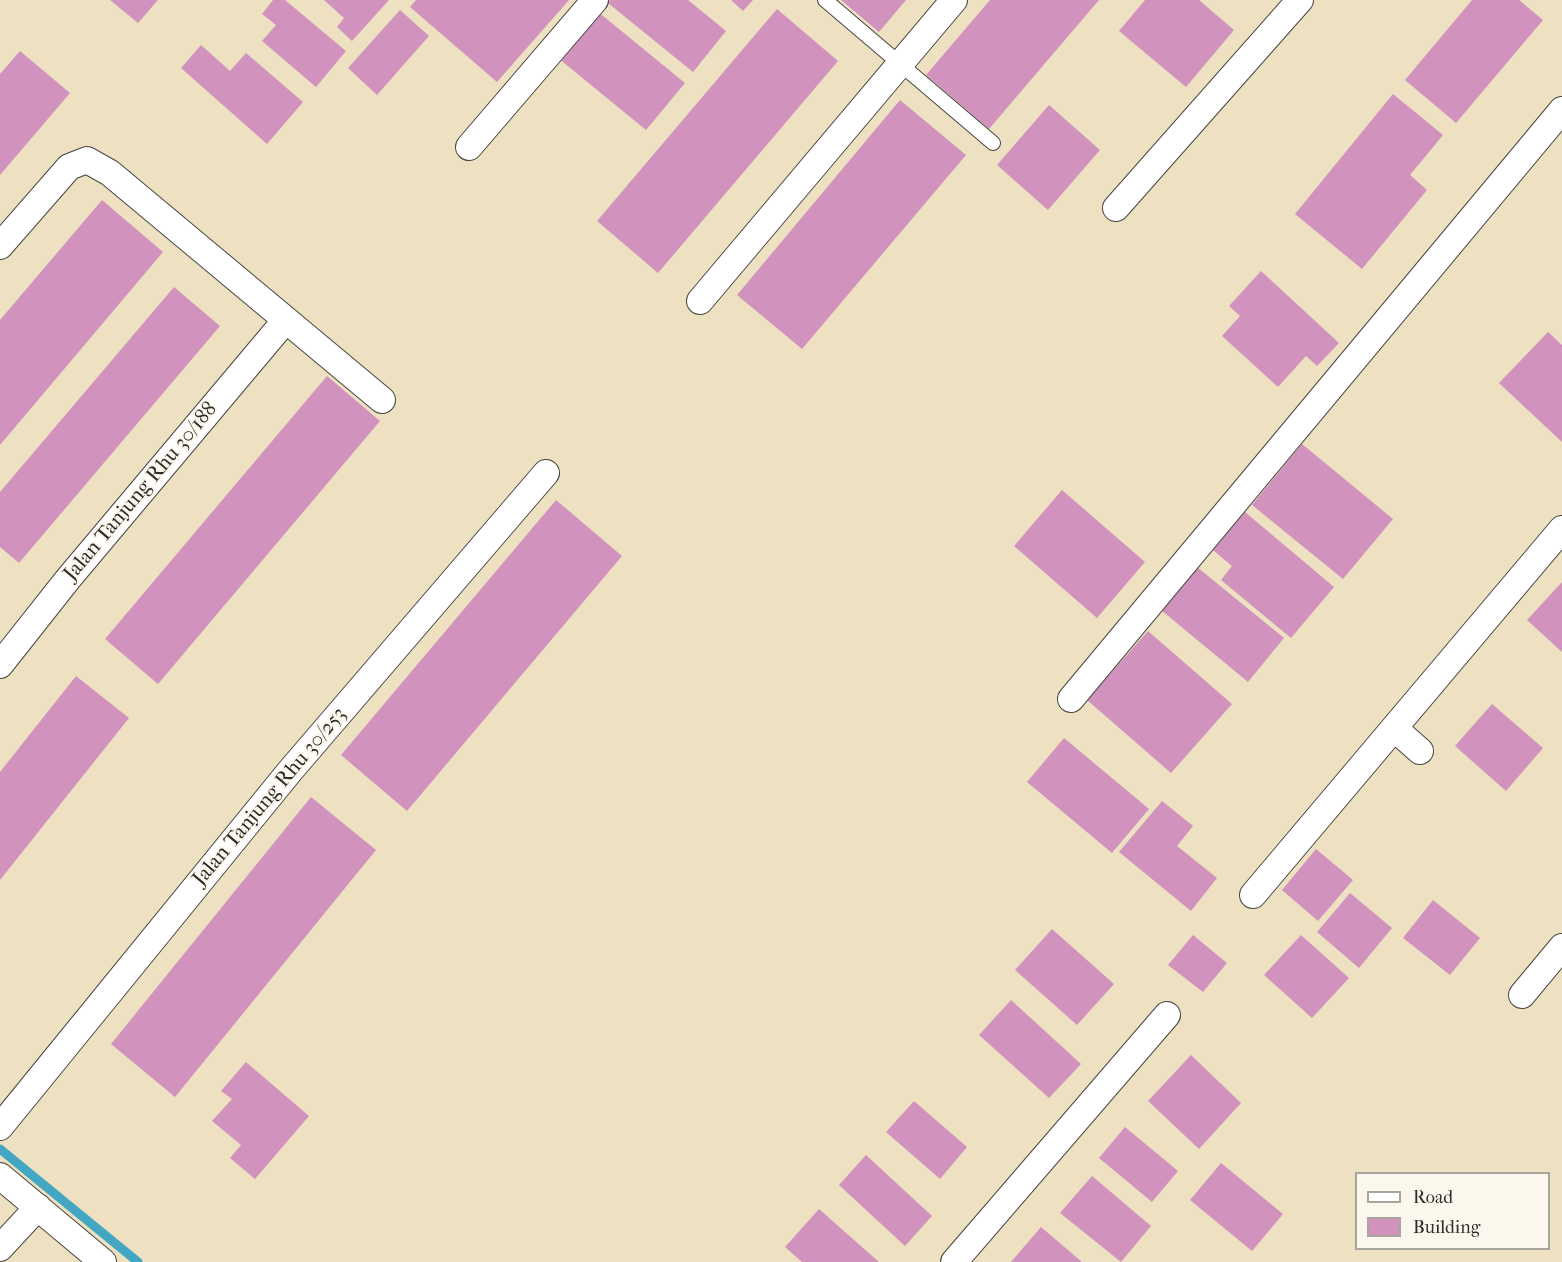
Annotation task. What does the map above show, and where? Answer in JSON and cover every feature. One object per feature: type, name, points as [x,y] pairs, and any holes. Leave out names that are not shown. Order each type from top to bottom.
[{"type":"street","points":[[469,147],[595,0]]},
{"type":"street","points":[[700,302],[954,0]]},
{"type":"street","points":[[1116,208],[1300,0]]},
{"type":"street","points":[[1071,699],[1562,110]]},
{"type":"street","points":[[0,246],[69,167],[87,160],[110,173],[382,400]]},
{"type":"street","name":"Jalan Tanjung Rhu 30/188","points":[[0,665],[68,579],[285,321]]},
{"type":"street","name":"Jalan Tanjung Rhu 30/253","points":[[0,1126],[290,771],[546,472]]},
{"type":"street","points":[[1253,895],[1562,529]]},
{"type":"street","points":[[1394,728],[1420,751]]},
{"type":"street","points":[[1522,995],[1562,947]]},
{"type":"street","points":[[954,1262],[1167,1015]]},
{"type":"street","points":[[0,1176],[103,1262]]},
{"type":"street","points":[[0,1248],[38,1207]]},
{"type":"lane","points":[[825,0],[993,143]]},
{"type":"building","points":[[110,0],[158,0],[138,23]]},
{"type":"building","points":[[273,0],[285,0],[346,51],[316,87],[262,41],[276,25],[262,14]]},
{"type":"building","points":[[324,0],[389,0],[352,41],[337,27],[344,18]]},
{"type":"building","points":[[416,0],[569,0],[497,82],[410,7]]},
{"type":"building","points":[[610,0],[688,0],[726,31],[693,72],[608,3]]},
{"type":"building","points":[[731,0],[753,0],[743,11]]},
{"type":"building","points":[[841,0],[906,0],[879,32]]},
{"type":"building","points":[[990,0],[1099,0],[989,129],[926,75]]},
{"type":"building","points":[[1145,0],[1199,0],[1234,30],[1186,87],[1119,31]]},
{"type":"building","points":[[1472,0],[1519,0],[1543,20],[1456,123],[1405,80]]},
{"type":"building","points":[[777,9],[838,61],[658,273],[597,221]]},
{"type":"building","points":[[400,10],[429,36],[377,95],[348,68]]},
{"type":"building","points":[[597,11],[685,83],[646,130],[558,58]]},
{"type":"building","points":[[201,45],[230,71],[246,53],[303,102],[267,144],[181,68]]},
{"type":"building","points":[[20,51],[70,93],[0,175],[0,74]]},
{"type":"building","points":[[1393,94],[1443,135],[1410,175],[1427,190],[1362,269],[1295,214]]},
{"type":"building","points":[[900,100],[966,155],[802,349],[737,295]]},
{"type":"building","points":[[1049,105],[1100,150],[1048,210],[997,165]]},
{"type":"building","points":[[102,200],[163,252],[0,445],[0,320]]},
{"type":"building","points":[[1261,271],[1339,343],[1317,366],[1306,356],[1278,387],[1222,336],[1240,316],[1229,306]]},
{"type":"building","points":[[174,287],[220,326],[19,563],[0,547],[0,492]]},
{"type":"building","points":[[1548,332],[1562,345],[1562,442],[1499,383]]},
{"type":"building","points":[[327,376],[380,421],[158,684],[105,639]]},
{"type":"building","points":[[1302,444],[1393,519],[1343,579],[1252,505]]},
{"type":"building","points":[[1062,490],[1145,562],[1097,618],[1014,546]]},
{"type":"building","points":[[556,500],[622,556],[407,811],[341,755]]},
{"type":"building","points":[[1245,512],[1334,587],[1291,638],[1221,580],[1232,566],[1213,550]]},
{"type":"building","points":[[1197,567],[1284,638],[1248,682],[1161,610]]},
{"type":"building","points":[[1562,582],[1562,652],[1527,620]]},
{"type":"building","points":[[1148,631],[1232,704],[1171,773],[1087,700]]},
{"type":"building","points":[[76,676],[129,718],[0,880],[0,772]]},
{"type":"building","points":[[1492,704],[1543,748],[1506,791],[1455,746]]},
{"type":"building","points":[[1064,738],[1149,809],[1112,853],[1027,782]]},
{"type":"building","points":[[311,797],[376,850],[175,1097],[111,1044]]},
{"type":"building","points":[[1162,801],[1193,826],[1177,846],[1217,878],[1191,911],[1119,852]]},
{"type":"building","points":[[1316,849],[1353,880],[1318,921],[1282,890]]},
{"type":"building","points":[[1350,893],[1392,928],[1359,968],[1317,932]]},
{"type":"building","points":[[1433,900],[1480,938],[1450,975],[1403,938]]},
{"type":"building","points":[[1052,929],[1114,984],[1077,1025],[1015,970]]},
{"type":"building","points":[[1193,935],[1227,963],[1203,992],[1168,965]]},
{"type":"building","points":[[1301,935],[1349,978],[1312,1018],[1264,975]]},
{"type":"building","points":[[1011,1000],[1081,1064],[1049,1098],[979,1035]]},
{"type":"building","points":[[1191,1055],[1241,1103],[1199,1149],[1148,1101]]},
{"type":"building","points":[[246,1062],[309,1116],[255,1179],[230,1158],[241,1145],[212,1121],[232,1099],[221,1091]]},
{"type":"building","points":[[914,1101],[967,1147],[940,1179],[886,1132]]},
{"type":"building","points":[[1125,1127],[1178,1171],[1152,1202],[1099,1158]]},
{"type":"building","points":[[866,1155],[932,1216],[905,1246],[839,1185]]},
{"type":"building","points":[[1221,1163],[1283,1214],[1252,1251],[1190,1200]]},
{"type":"building","points":[[1092,1176],[1151,1226],[1121,1262],[1060,1213]]},
{"type":"building","points":[[819,1209],[879,1262],[802,1262],[785,1247]]},
{"type":"building","points":[[1041,1227],[1082,1262],[1011,1262]]},
{"type":"waterway","points":[[0,1149],[138,1262]]}]
